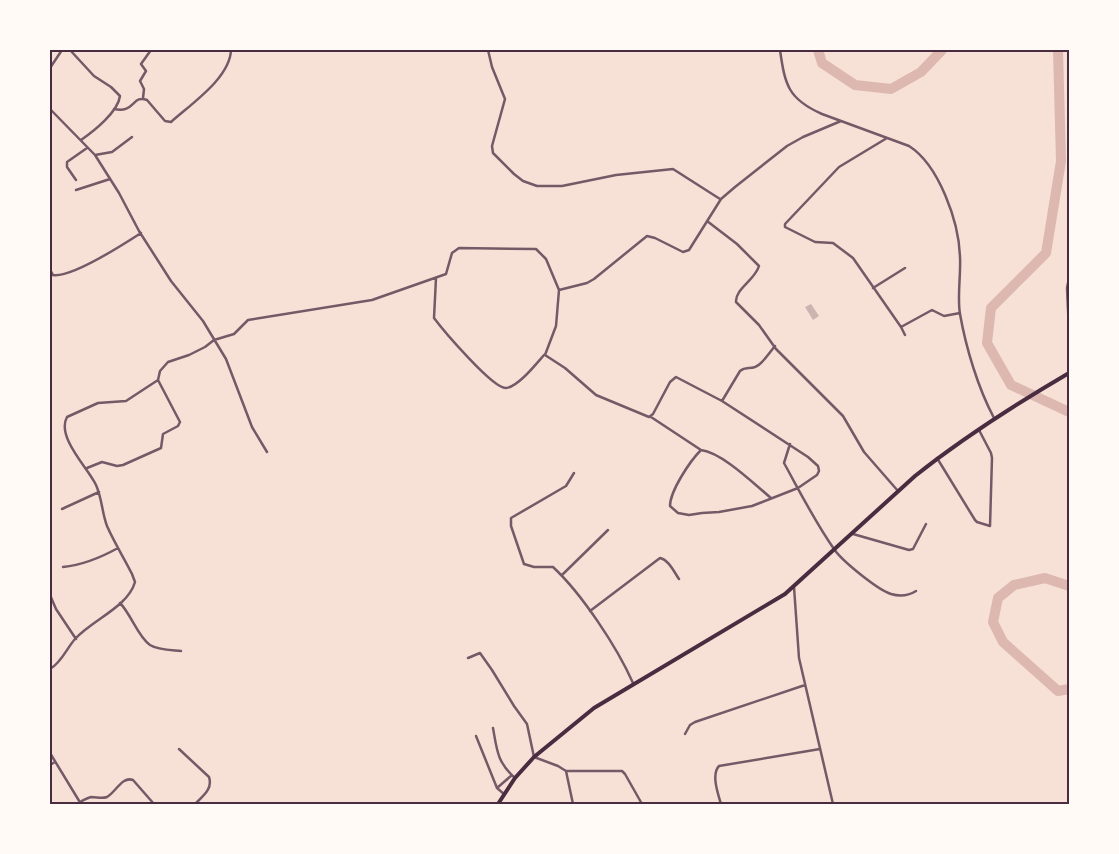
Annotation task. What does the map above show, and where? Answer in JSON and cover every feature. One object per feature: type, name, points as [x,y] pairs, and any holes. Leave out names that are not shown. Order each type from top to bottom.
[{"type":"main road","points":[[499,804],[514,776],[594,708],[633,683],[780,598],[937,458],[1007,411],[1069,374]]},
{"type":"street","points":[[50,68],[62,50]]},
{"type":"street","points":[[70,50],[94,76],[118,93],[120,98],[114,109],[93,132],[80,141]]},
{"type":"street","points":[[143,98],[144,89],[140,81],[146,70],[141,64],[151,50]]},
{"type":"street","points":[[143,98],[147,100],[165,121],[171,122],[218,79],[227,67],[231,50]]},
{"type":"street","points":[[488,50],[492,67],[505,99],[492,146],[493,153],[523,181],[537,186],[562,186],[616,175],[673,169],[721,199]]},
{"type":"street","points":[[780,50],[784,75],[793,95],[813,110],[909,146],[921,155],[935,174],[948,202],[957,234],[960,254],[960,313],[980,390],[995,420]]},
{"type":"street","points":[[114,109],[122,111],[128,109],[139,99],[143,98]]},
{"type":"street","points":[[50,109],[94,156],[176,287],[203,321],[226,359],[251,425],[266,452]]},
{"type":"street","points":[[559,290],[587,283],[594,279],[646,236],[656,238],[686,252],[721,199],[787,146],[841,121]]},
{"type":"street","points":[[94,156],[112,152],[132,137]]},
{"type":"street","points":[[888,138],[839,167],[785,224],[786,228],[812,241],[830,242],[853,258],[905,335]]},
{"type":"street","points":[[76,180],[67,167],[67,162],[87,148]]},
{"type":"street","points":[[76,190],[110,179]]},
{"type":"street","points":[[707,221],[737,244],[759,266],[756,274],[736,296],[735,300],[759,325],[775,346],[843,416],[864,452],[899,491]]},
{"type":"street","points":[[50,270],[53,275],[58,275],[80,268],[111,253],[141,233]]},
{"type":"street","points":[[87,468],[102,462],[116,466],[122,465],[161,448],[162,434],[178,426],[180,422],[158,380],[160,371],[168,362],[198,351],[214,340],[234,334],[248,320],[372,300],[436,278],[448,272],[452,253],[459,248],[528,248],[536,249],[542,253],[559,290],[556,326],[545,354],[524,377],[509,388],[502,388],[481,370],[449,337],[434,318],[436,278]]},
{"type":"street","points":[[873,288],[905,268]]},
{"type":"street","points":[[1069,278],[1067,288],[1069,331]]},
{"type":"street","points":[[901,327],[932,310],[944,316],[960,313]]},
{"type":"street","points":[[722,402],[740,371],[756,367],[775,346]]},
{"type":"street","points":[[545,354],[565,368],[596,395],[651,417],[702,450],[730,464],[771,498]]},
{"type":"street","points":[[651,417],[670,382],[676,377],[722,402],[790,444],[813,461],[818,466],[819,471],[817,475],[798,488],[752,506],[688,516],[670,506],[670,501],[684,472],[702,450]]},
{"type":"street","points":[[50,664],[52,668],[92,623],[110,612],[130,592],[135,582],[106,522],[99,492],[87,468],[72,449],[69,442],[64,426],[67,417],[98,403],[126,401],[158,380]]},
{"type":"street","points":[[937,458],[974,520],[990,526],[992,458],[979,430]]},
{"type":"street","points":[[790,444],[784,463],[835,550],[867,579],[890,594],[905,596],[916,591]]},
{"type":"street","points":[[574,473],[566,486],[511,518],[510,521],[524,564],[534,567],[553,567],[562,575],[590,611],[621,658],[633,683]]},
{"type":"street","points":[[62,510],[99,492]]},
{"type":"street","points":[[853,534],[909,550],[913,549],[926,524]]},
{"type":"street","points":[[562,575],[608,530]]},
{"type":"street","points":[[63,567],[83,564],[118,548]]},
{"type":"street","points":[[590,611],[660,558],[668,563],[679,579]]},
{"type":"street","points":[[794,587],[799,658],[833,804]]},
{"type":"street","points":[[50,595],[56,609],[76,639]]},
{"type":"street","points":[[120,602],[150,645],[181,651]]},
{"type":"street","points":[[468,658],[480,653],[488,662],[527,724],[534,758],[558,766],[566,772],[622,771],[642,804]]},
{"type":"street","points":[[685,734],[690,725],[695,722],[805,685]]},
{"type":"street","points":[[493,728],[501,764],[514,776],[497,788]]},
{"type":"street","points":[[476,736],[497,788],[504,794]]},
{"type":"street","points":[[179,749],[209,777],[211,782],[210,787],[195,804]]},
{"type":"street","points":[[721,804],[715,777],[715,771],[719,766],[820,749]]},
{"type":"street","points":[[50,753],[53,764],[81,803],[89,798],[104,798],[108,796],[130,778],[154,804]]},
{"type":"street","points":[[566,772],[573,804]]},
{"type":"building","points":[[811,304],[819,316],[813,320],[805,307]]},
{"type":"waterway","points":[[818,50],[822,63],[855,85],[891,89],[921,72],[942,50]]},
{"type":"waterway","points":[[1058,50],[1061,161],[1046,253],[991,308],[987,343],[1011,385],[1069,412]]},
{"type":"waterway","points":[[1069,586],[1045,578],[1014,585],[998,598],[993,622],[1003,642],[1058,691],[1069,689]]}]
